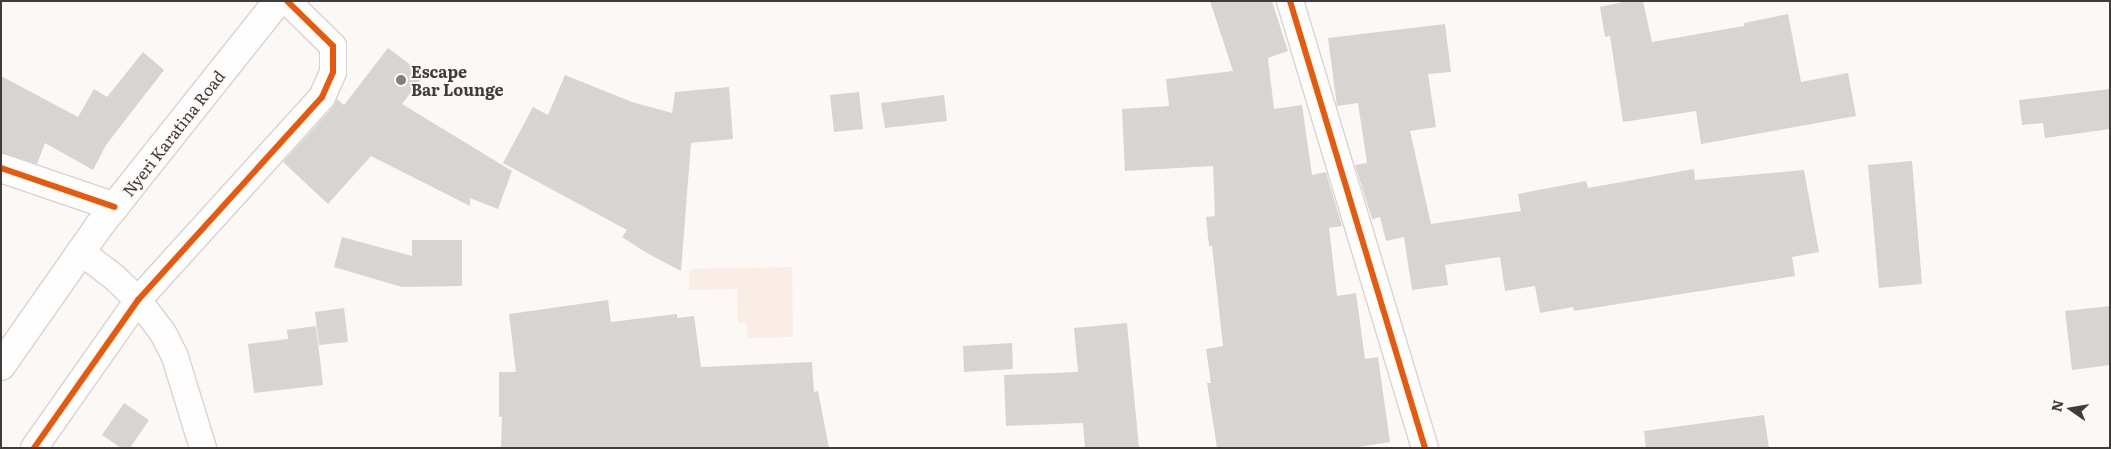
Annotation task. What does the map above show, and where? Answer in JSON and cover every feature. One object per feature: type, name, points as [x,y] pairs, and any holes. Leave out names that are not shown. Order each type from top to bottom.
[{"type":"main road","name":"Nyeri Karatina Road","points":[[1,366],[80,251],[278,1]]},
{"type":"main road","points":[[1,168],[115,207]]},
{"type":"street","points":[[34,448],[138,300],[322,97],[333,72],[333,46],[287,1]]},
{"type":"street","points":[[1290,1],[1425,448]]},
{"type":"street","points":[[80,251],[138,300],[162,333],[174,357],[203,448]]},
{"type":"shaded area","points":[[792,267],[793,337],[747,338],[747,323],[738,323],[738,289],[689,290],[689,269]]},
{"type":"building","points":[[1210,1],[1272,1],[1288,51],[1268,58],[1274,109],[1302,105],[1312,175],[1326,172],[1342,226],[1329,228],[1337,296],[1356,293],[1365,359],[1378,357],[1390,442],[1352,448],[1217,448],[1207,383],[1211,383],[1206,349],[1223,346],[1212,246],[1209,246],[1206,217],[1215,216],[1213,166],[1125,171],[1122,109],[1169,106],[1166,79],[1233,71]]},
{"type":"building","points":[[1627,1],[1643,1],[1652,42],[1744,26],[1744,23],[1788,14],[1801,82],[1848,73],[1856,116],[1701,144],[1696,111],[1623,122],[1610,36],[1605,37],[1600,7]]},
{"type":"building","points":[[1445,24],[1451,72],[1428,74],[1436,127],[1410,131],[1431,224],[1521,211],[1518,194],[1586,181],[1588,188],[1694,169],[1695,180],[1804,170],[1819,252],[1792,257],[1795,276],[1574,311],[1573,307],[1540,313],[1535,286],[1505,291],[1500,257],[1445,265],[1448,285],[1412,290],[1404,237],[1386,241],[1380,217],[1372,219],[1355,165],[1367,163],[1358,103],[1337,106],[1328,38]]},
{"type":"building","points":[[388,48],[424,75],[402,104],[512,171],[498,209],[470,198],[470,206],[371,156],[328,204],[283,162],[333,107],[337,99],[344,105]]},
{"type":"building","points":[[143,52],[164,70],[106,145],[93,170],[45,143],[37,164],[1,153],[1,76],[78,117],[94,89],[107,97]]},
{"type":"building","points":[[565,75],[632,102],[672,113],[675,92],[729,87],[733,139],[691,143],[681,271],[622,237],[627,230],[503,163],[533,107],[548,115]]},
{"type":"building","points":[[2110,89],[2110,129],[2045,138],[2043,123],[2022,125],[2019,100]]},
{"type":"building","points":[[859,92],[863,129],[834,132],[830,95]]},
{"type":"building","points":[[944,95],[947,121],[885,128],[881,103]]},
{"type":"building","points":[[1912,161],[1922,284],[1879,288],[1868,165]]},
{"type":"building","points":[[342,237],[412,256],[412,240],[462,240],[462,286],[402,287],[334,267]]},
{"type":"building","points":[[608,300],[611,322],[677,314],[677,318],[694,316],[701,367],[812,362],[814,392],[818,391],[829,448],[501,448],[502,417],[499,417],[499,372],[516,372],[509,314]]},
{"type":"building","points":[[2110,306],[2110,365],[2072,370],[2065,311]]},
{"type":"building","points":[[344,308],[348,342],[319,345],[315,312]]},
{"type":"building","points":[[1127,323],[1139,448],[1085,448],[1083,423],[1006,426],[1004,375],[1078,372],[1074,328]]},
{"type":"building","points":[[316,326],[323,385],[254,393],[248,344],[288,339],[287,330]]},
{"type":"building","points":[[1012,343],[1013,369],[964,372],[963,346]]},
{"type":"building","points":[[124,403],[149,420],[130,448],[121,448],[102,435]]},
{"type":"building","points":[[1764,415],[1769,448],[1646,448],[1644,431]]},
{"type":"cycle path","points":[[34,448],[138,300],[322,97],[333,72],[333,46],[287,1]]},
{"type":"cycle path","points":[[1290,1],[1425,448]]},
{"type":"cycle path","points":[[1,168],[115,207]]},
{"type":"place","name":"Escape Bar Lounge","points":[[401,80]]}]
